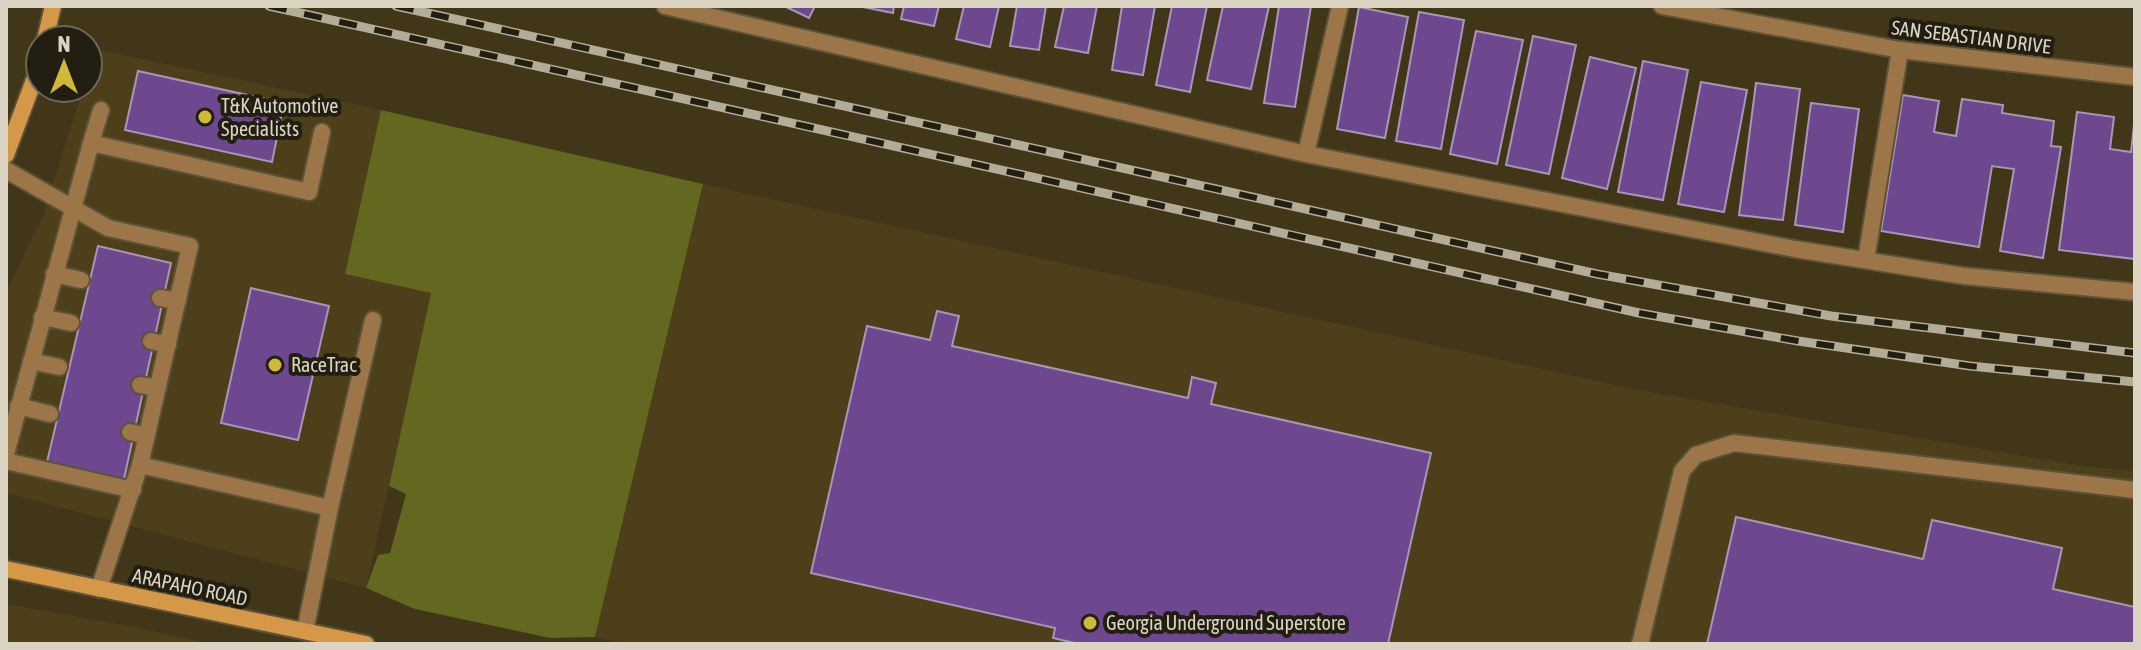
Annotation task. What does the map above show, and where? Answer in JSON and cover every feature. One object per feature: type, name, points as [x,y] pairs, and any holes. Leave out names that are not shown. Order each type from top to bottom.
[{"type":"main road","points":[[6,155],[25,104]]},
{"type":"main road","name":"ARAPAHO ROAD","points":[[6,569],[366,644]]},
{"type":"street","points":[[665,6],[1306,154],[1795,249],[1964,276],[2135,292]]},
{"type":"street","points":[[1306,154],[1340,6]]},
{"type":"street","name":"SAN SEBASTIAN DRIVE","points":[[1662,6],[1900,50],[2135,77]]},
{"type":"street","points":[[1866,260],[1900,50]]},
{"type":"street","points":[[6,454],[101,110]]},
{"type":"street","points":[[91,143],[309,192],[322,132]]},
{"type":"street","points":[[6,170],[108,228],[190,246],[178,301],[160,343],[158,388],[140,465],[99,589]]},
{"type":"street","points":[[54,274],[81,280]]},
{"type":"street","points":[[160,298],[178,301]]},
{"type":"street","points":[[42,317],[71,323]]},
{"type":"street","points":[[305,631],[373,320]]},
{"type":"street","points":[[31,361],[59,367]]},
{"type":"street","points":[[140,385],[158,388]]},
{"type":"street","points":[[18,406],[50,414]]},
{"type":"street","points":[[130,432],[147,436]]},
{"type":"street","points":[[1640,644],[1682,471],[1696,455],[1734,443],[2135,490]]},
{"type":"street","points":[[6,461],[133,490]]},
{"type":"street","points":[[140,465],[330,508]]},
{"type":"shaded area","points":[[104,51],[381,110],[345,274],[432,292],[366,588],[6,493],[6,292],[43,216],[78,104],[104,104]]},
{"type":"shaded area","points":[[703,184],[1638,390],[2083,466],[2135,471],[2135,644],[627,644],[595,637]]},
{"type":"shaded area","points":[[6,604],[135,627],[212,644],[6,644]]},
{"type":"green space","points":[[381,110],[703,184],[595,637],[550,638],[415,609],[366,588],[378,555],[390,553],[406,494],[389,486],[431,293],[345,274]]},
{"type":"building","points":[[784,6],[815,6],[809,18]]},
{"type":"building","points":[[858,6],[894,6],[893,13]]},
{"type":"building","points":[[904,6],[939,6],[934,26],[901,19]]},
{"type":"building","points":[[964,6],[999,6],[990,47],[956,39]]},
{"type":"building","points":[[1017,6],[1046,6],[1039,50],[1010,46]]},
{"type":"building","points":[[1064,6],[1097,6],[1088,53],[1055,47]]},
{"type":"building","points":[[1122,6],[1155,6],[1143,75],[1112,70]]},
{"type":"building","points":[[1172,6],[1207,6],[1190,92],[1156,85]]},
{"type":"building","points":[[1223,6],[1269,6],[1251,89],[1207,80]]},
{"type":"building","points":[[1279,6],[1311,6],[1295,107],[1264,103]]},
{"type":"building","points":[[1359,7],[1408,17],[1385,138],[1337,129]]},
{"type":"building","points":[[1419,12],[1464,20],[1441,149],[1396,141]]},
{"type":"building","points":[[1476,31],[1523,40],[1497,164],[1450,154]]},
{"type":"building","points":[[1533,36],[1576,45],[1549,174],[1506,165]]},
{"type":"building","points":[[1590,57],[1636,68],[1607,189],[1562,178]]},
{"type":"building","points":[[1643,61],[1688,70],[1663,200],[1618,192]]},
{"type":"building","name":"T&K Automotive Specialists","points":[[138,71],[284,103],[272,162],[125,130]]},
{"type":"building","points":[[1701,82],[1747,90],[1724,212],[1678,204]]},
{"type":"building","points":[[1756,83],[1800,89],[1783,220],[1739,215]]},
{"type":"building","points":[[1903,95],[1939,101],[1934,132],[1956,136],[1962,99],[2003,105],[2002,113],[2054,121],[2051,146],[2061,147],[2043,258],[2000,251],[2014,169],[1992,166],[1979,247],[1881,231]]},
{"type":"building","points":[[1811,103],[1859,109],[1843,232],[1795,225]]},
{"type":"building","points":[[2077,112],[2114,117],[2110,149],[2131,152],[2135,116],[2135,259],[2059,250]]},
{"type":"building","points":[[98,246],[171,263],[124,479],[47,462]]},
{"type":"building","name":"RaceTrac","points":[[251,288],[329,306],[298,440],[221,423]]},
{"type":"building","points":[[937,311],[959,316],[952,346],[1188,398],[1192,377],[1216,383],[1211,404],[1431,453],[1388,644],[1079,644],[1053,638],[1055,628],[811,573],[867,326],[930,340]]},
{"type":"building","points":[[1736,517],[1923,559],[1932,520],[2062,548],[2053,589],[2135,607],[2135,644],[1707,644]]},
{"type":"railway","points":[[269,6],[1639,313],[1798,341],[1970,366],[2135,382]]},
{"type":"railway","points":[[396,6],[1597,274],[1831,316],[2135,353]]},
{"type":"place","name":"T&K Automotive Specialists","points":[[205,117]]},
{"type":"place","name":"RaceTrac","points":[[275,365]]},
{"type":"place","name":"Georgia Underground Superstore","points":[[1090,623]]}]
